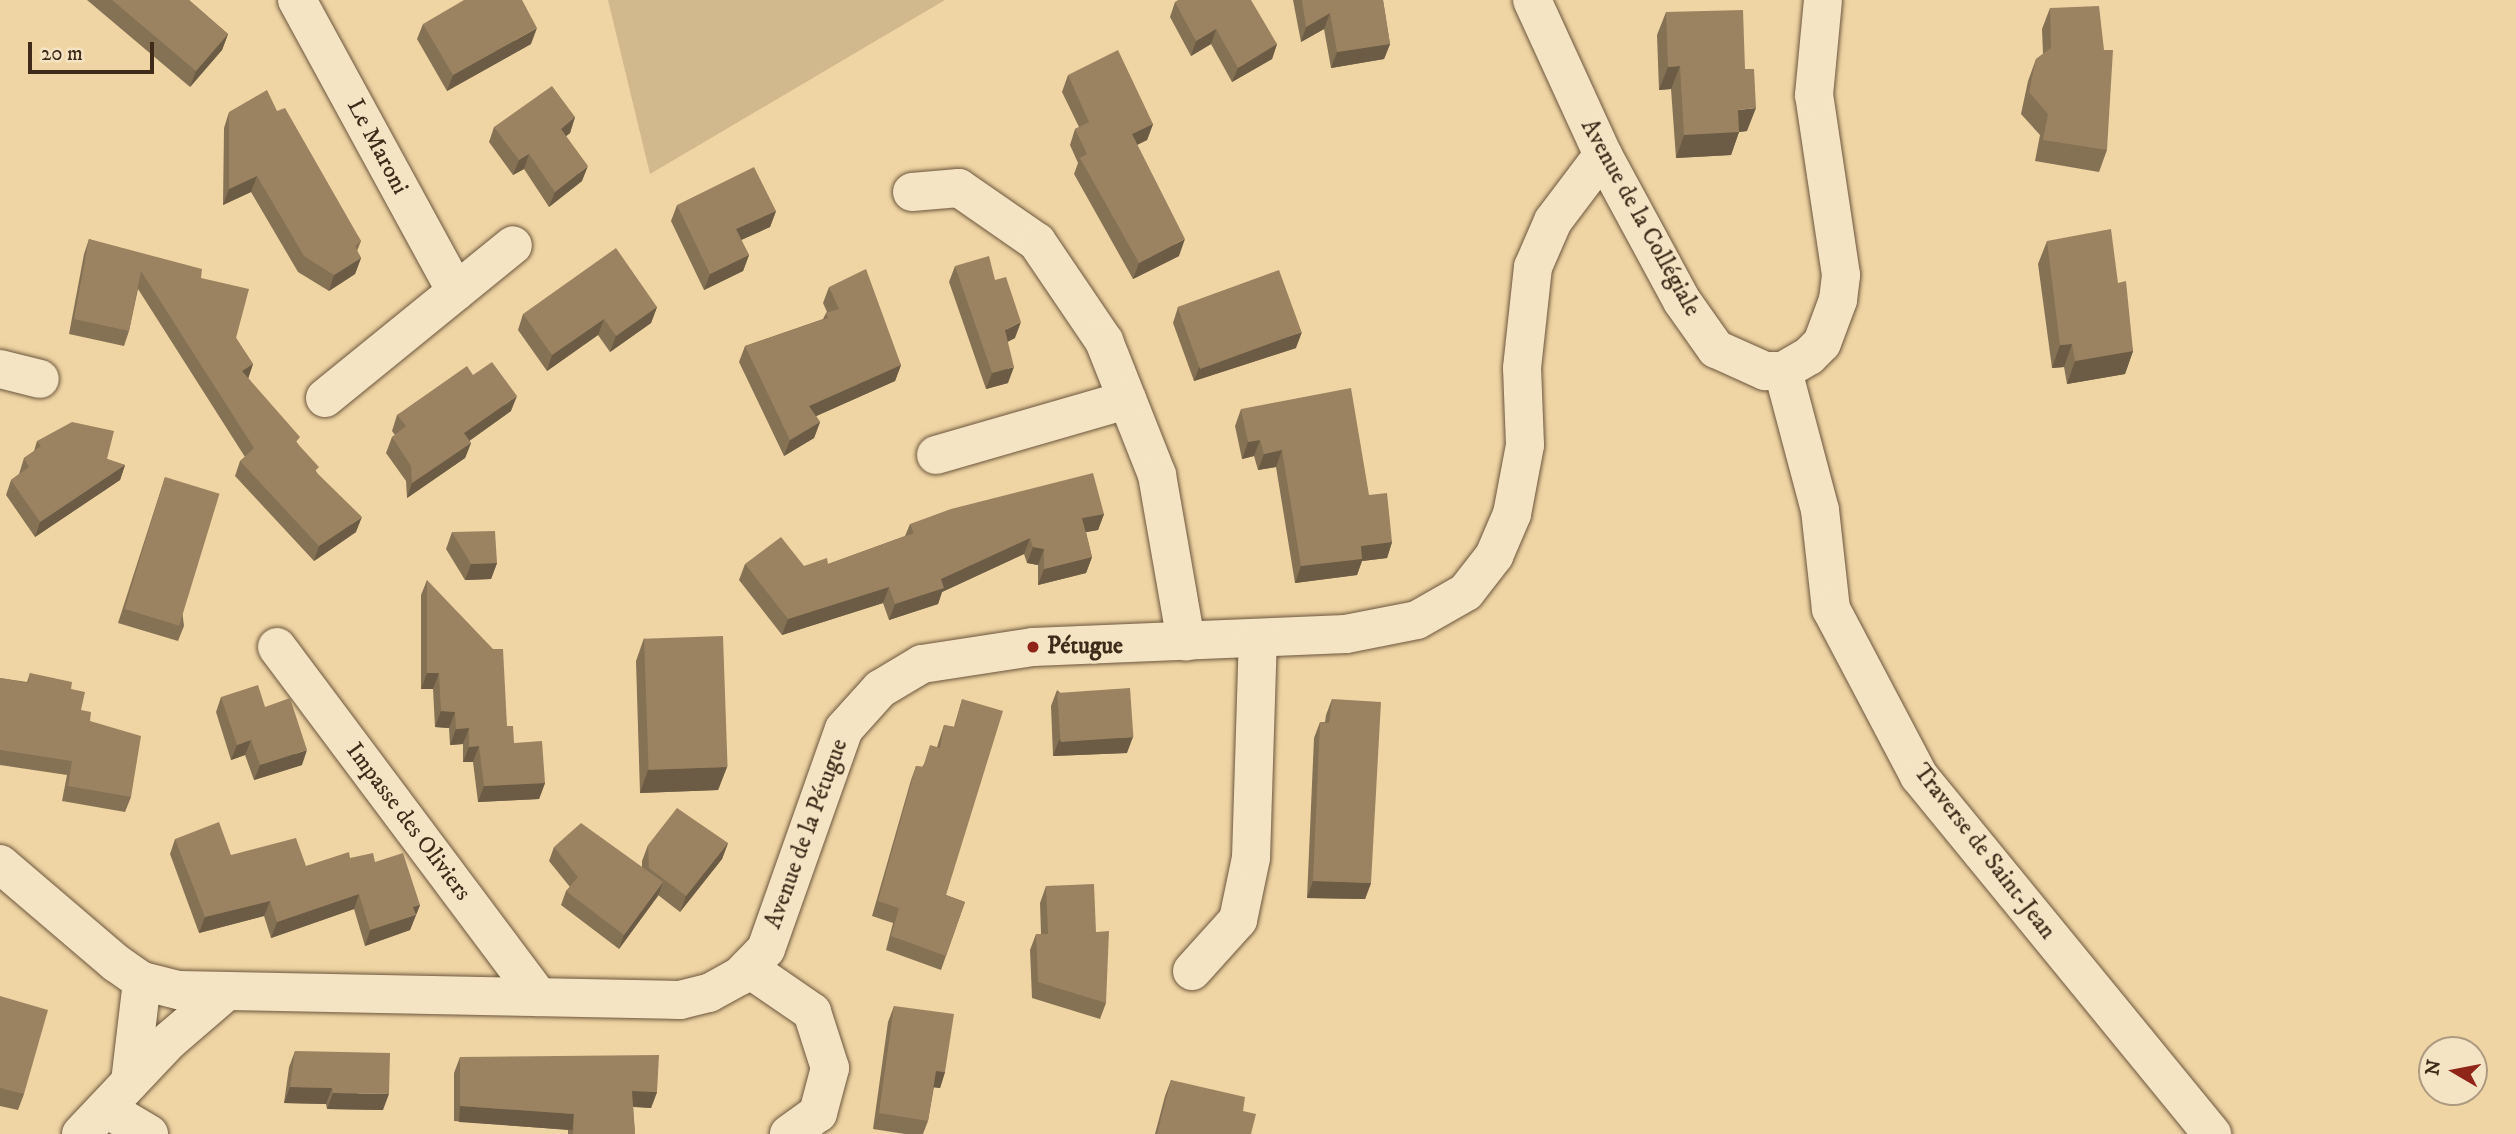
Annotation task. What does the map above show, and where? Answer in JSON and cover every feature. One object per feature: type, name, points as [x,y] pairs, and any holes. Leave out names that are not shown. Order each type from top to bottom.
[{"type":"street","name":"Le Maroni","points":[[299,0],[456,292]]},
{"type":"street","name":"Avenue de la Collégiale","points":[[1532,0],[1603,155],[1646,239],[1716,349],[1748,368],[1783,371]]},
{"type":"street","points":[[1783,371],[1822,343],[1841,275],[1814,95],[1823,0]]},
{"type":"street","name":"Avenue de la Pétugue","points":[[153,983],[227,991],[680,1000],[709,993],[748,968],[766,949],[844,729],[880,689],[922,664],[961,654],[1346,634],[1417,620],[1466,592],[1494,556],[1513,514],[1525,445],[1522,368],[1533,267],[1553,221],[1603,155]]},
{"type":"street","points":[[912,192],[960,188],[1037,242],[1104,341],[1157,475],[1186,641]]},
{"type":"street","points":[[325,398],[513,245]]},
{"type":"street","points":[[0,369],[40,379]]},
{"type":"street","name":"Traverse de Saint-Jean","points":[[1783,371],[1820,510],[1831,609],[1919,776],[2212,1134]]},
{"type":"street","points":[[936,455],[1127,400]]},
{"type":"street","points":[[1192,971],[1238,920],[1251,859],[1258,638]]},
{"type":"street","name":"Impasse des Oliviers","points":[[277,646],[539,997]]},
{"type":"street","points":[[0,864],[153,983],[170,1040]]},
{"type":"street","points":[[748,968],[812,1012],[830,1068],[818,1113],[789,1134]]},
{"type":"street","points":[[106,1108],[153,983]]},
{"type":"street","points":[[106,1108],[170,1040],[227,991]]},
{"type":"street","points":[[106,1108],[149,1134]]},
{"type":"shaded area","points":[[608,0],[945,0],[650,174]]},
{"type":"building","points":[[112,0],[189,0],[228,34],[196,71]]},
{"type":"building","points":[[464,0],[522,0],[537,28],[453,75],[423,24]]},
{"type":"building","points":[[1251,0],[1277,44],[1238,68],[1216,29],[1196,41],[1175,2]]},
{"type":"building","points":[[1302,0],[1383,0],[1390,44],[1337,52],[1330,13],[1306,27]]},
{"type":"building","points":[[2099,6],[2104,50],[2113,50],[2107,150],[2043,140],[2048,114],[2029,92],[2036,59],[2051,48],[2050,8]]},
{"type":"building","points":[[1743,10],[1745,69],[1754,69],[1756,108],[1738,110],[1739,132],[1684,135],[1680,66],[1668,67],[1666,12]]},
{"type":"building","points":[[1118,50],[1153,124],[1132,134],[1185,239],[1139,263],[1080,158],[1087,154],[1075,129],[1089,122],[1068,75]]},
{"type":"building","points":[[552,86],[575,117],[561,129],[588,166],[555,192],[529,154],[519,160],[494,127]]},
{"type":"building","points":[[267,90],[277,111],[285,108],[361,241],[355,246],[361,258],[334,275],[304,256],[257,176],[229,189],[229,112]]},
{"type":"building","points":[[754,167],[776,211],[736,229],[749,255],[710,274],[677,205]]},
{"type":"building","points":[[2111,229],[2118,283],[2126,281],[2133,351],[2075,361],[2072,344],[2060,345],[2047,241]]},
{"type":"building","points":[[89,239],[202,269],[201,278],[249,289],[236,338],[253,364],[242,371],[300,437],[296,442],[319,467],[315,471],[362,517],[319,546],[240,461],[254,448],[141,271],[129,331],[74,319]]},
{"type":"building","points":[[616,248],[657,307],[616,336],[604,319],[552,355],[523,314]]},
{"type":"building","points":[[989,256],[995,280],[1006,277],[1021,322],[1005,330],[1014,367],[992,373],[955,266]]},
{"type":"building","points":[[866,269],[901,365],[809,406],[820,422],[790,440],[745,346],[828,318],[826,313],[839,309],[829,287]]},
{"type":"building","points":[[1279,270],[1302,332],[1200,369],[1178,307]]},
{"type":"building","points":[[492,362],[517,396],[464,433],[471,443],[412,483],[411,466],[392,437],[406,426],[397,415],[467,366],[473,375]]},
{"type":"building","points":[[1351,388],[1369,495],[1387,493],[1392,542],[1361,546],[1362,559],[1301,566],[1282,450],[1264,454],[1260,440],[1248,442],[1241,409]]},
{"type":"building","points":[[72,422],[114,431],[107,459],[125,465],[40,522],[11,480],[29,467],[24,458],[41,446],[37,441]]},
{"type":"building","points":[[1093,473],[1104,514],[1082,518],[1092,557],[1044,569],[1044,549],[1033,547],[1030,538],[941,579],[944,588],[895,604],[889,587],[788,619],[745,564],[781,537],[804,566],[827,558],[828,564],[914,533],[910,524],[951,509]]},
{"type":"building","points":[[165,477],[220,494],[179,626],[125,609]]},
{"type":"building","points":[[495,531],[497,563],[471,564],[452,532]]},
{"type":"building","points":[[427,580],[493,649],[503,649],[507,726],[513,726],[514,743],[542,741],[545,783],[484,786],[479,746],[469,747],[469,728],[456,729],[455,712],[441,711],[439,673],[427,673]]},
{"type":"building","points":[[723,636],[728,767],[649,770],[644,639]]},
{"type":"building","points":[[30,673],[72,682],[71,689],[85,692],[81,710],[91,712],[90,721],[141,736],[131,797],[68,786],[72,761],[0,750],[0,678],[28,683]]},
{"type":"building","points":[[258,685],[265,707],[290,698],[307,750],[260,765],[251,740],[237,745],[221,697]]},
{"type":"building","points":[[1130,688],[1133,737],[1061,742],[1057,693]]},
{"type":"building","points":[[962,699],[1003,711],[946,895],[965,902],[946,956],[891,936],[899,908],[878,901],[916,766],[923,767],[930,745],[940,748],[944,725],[955,727]]},
{"type":"building","points":[[1332,699],[1381,702],[1371,883],[1313,881],[1320,722],[1329,723]]},
{"type":"building","points":[[677,808],[728,843],[686,896],[649,868],[648,845]]},
{"type":"building","points":[[219,822],[231,855],[296,838],[306,866],[349,852],[350,858],[373,853],[375,862],[403,853],[420,905],[413,907],[416,915],[370,930],[359,894],[277,922],[270,901],[205,917],[175,839]]},
{"type":"building","points":[[581,823],[663,882],[624,935],[566,891],[578,877],[554,847]]},
{"type":"building","points":[[1094,884],[1096,932],[1109,931],[1106,1003],[1038,982],[1036,934],[1048,934],[1046,886]]},
{"type":"building","points":[[0,996],[48,1010],[24,1094],[0,1088]]},
{"type":"building","points":[[894,1006],[954,1014],[945,1072],[936,1071],[928,1121],[879,1113]]},
{"type":"building","points":[[295,1051],[390,1053],[389,1094],[333,1093],[332,1088],[290,1087]]},
{"type":"building","points":[[659,1055],[657,1092],[632,1091],[635,1134],[573,1134],[574,1114],[460,1106],[460,1057]]},
{"type":"building","points":[[1171,1080],[1245,1097],[1243,1111],[1256,1114],[1251,1134],[1157,1134]]},
{"type":"place","name":"Pétugue","points":[[1033,647]]}]
